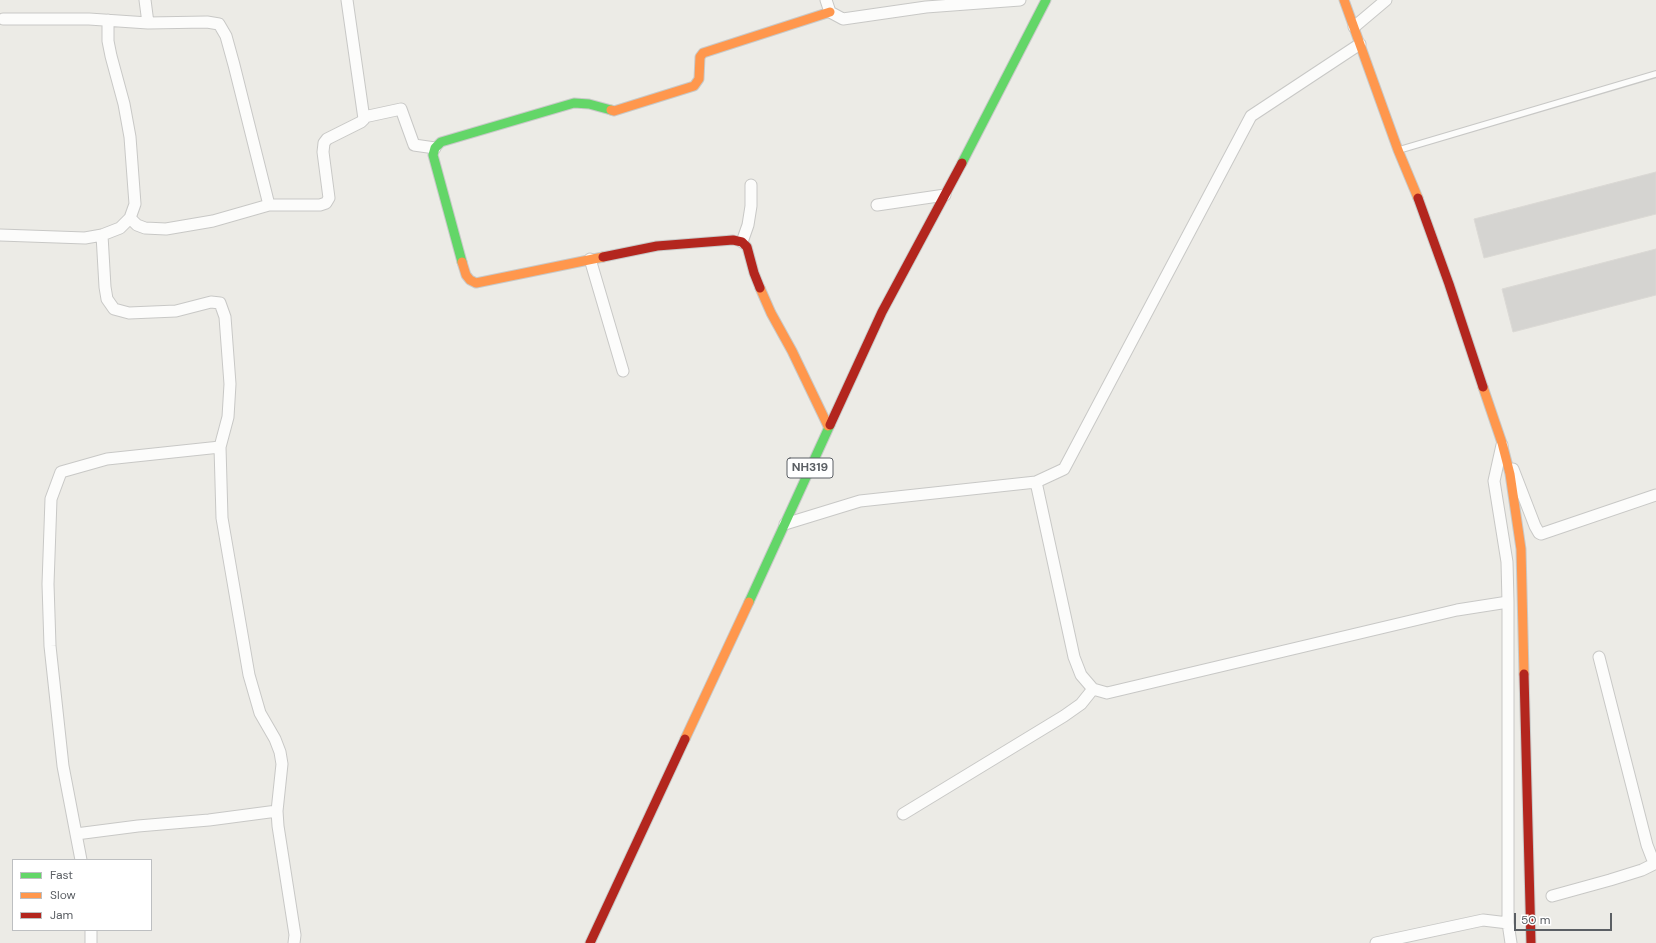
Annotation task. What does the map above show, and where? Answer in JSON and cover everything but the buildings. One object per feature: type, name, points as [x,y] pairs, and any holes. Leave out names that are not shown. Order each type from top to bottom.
[{"type":"main road","name":"NH319","points":[[590,943],[882,312],[945,195],[1046,0]]},
{"type":"main road","points":[[1344,0],[1398,150],[1449,284],[1504,447],[1514,494],[1521,549],[1531,943]]},
{"type":"main road","points":[[828,426],[792,351],[771,313],[754,273],[747,247],[742,242],[733,240],[656,246],[476,283],[470,280],[466,275],[433,155],[435,148],[441,142],[574,104],[589,104],[602,109],[614,111],[694,86],[699,79],[700,57],[703,53],[830,12]]},
{"type":"street","points":[[145,0],[148,23]]},
{"type":"street","points":[[130,218],[137,225],[145,228],[166,229],[212,221],[269,206],[320,205],[326,203],[329,198],[323,152],[324,143],[327,139],[361,122],[364,117],[347,0]]},
{"type":"street","points":[[826,0],[830,12],[844,19],[926,7],[1020,0]]},
{"type":"street","points":[[1354,27],[1386,0]]},
{"type":"street","points":[[3,19],[108,20],[148,23],[207,22],[220,24],[226,36],[234,65],[269,206]]},
{"type":"street","points":[[0,235],[85,238],[102,235],[120,228],[130,218],[135,204],[130,137],[124,104],[108,41],[108,20]]},
{"type":"street","points":[[785,524],[860,501],[1036,482],[1064,469],[1251,116],[1360,44]]},
{"type":"street","points":[[364,117],[401,110],[414,145],[435,148]]},
{"type":"street","points":[[742,242],[748,225],[751,185]]},
{"type":"street","points":[[877,206],[945,195]]},
{"type":"street","points":[[102,235],[105,288],[107,299],[114,309],[129,313],[176,311],[211,302],[220,303],[225,317],[230,384],[228,417],[220,447],[222,518],[249,675],[260,713],[280,752],[282,764],[277,811],[295,935],[294,943]]},
{"type":"street","points":[[590,259],[623,370]]},
{"type":"street","points":[[81,859],[63,766],[50,646],[48,584],[51,499],[61,472],[107,459],[220,447]]},
{"type":"street","points":[[1504,447],[1539,534],[1656,495]]},
{"type":"street","points":[[1504,447],[1494,481],[1507,562],[1508,923],[1511,943]]},
{"type":"street","points":[[1036,482],[1074,657],[1081,675],[1093,689],[1108,693],[1457,610],[1508,602]]},
{"type":"street","points":[[1552,896],[1617,878],[1656,863],[1652,858],[1647,845],[1599,657]]},
{"type":"street","points":[[903,814],[1064,716],[1081,704],[1093,689]]},
{"type":"street","points":[[76,834],[138,826],[209,820],[277,811]]},
{"type":"street","points":[[1376,943],[1483,920],[1508,923]]},
{"type":"street","points":[[91,931],[91,943]]},
{"type":"lane","points":[[1398,150],[1656,74]]},
{"type":"traffic: fast","points":[[962,163],[1046,0]]},
{"type":"traffic: fast","points":[[462,262],[433,155],[435,148],[441,142],[574,103],[589,104],[611,110]]},
{"type":"traffic: fast","points":[[749,602],[830,425]]},
{"type":"traffic: slow","points":[[1344,0],[1398,150],[1418,198]]},
{"type":"traffic: slow","points":[[611,110],[614,111],[694,86],[699,79],[700,57],[703,53],[830,12]]},
{"type":"traffic: slow","points":[[462,262],[466,275],[470,280],[476,283],[603,257]]},
{"type":"traffic: slow","points":[[760,288],[828,426]]},
{"type":"traffic: slow","points":[[1483,387],[1502,443],[1510,474],[1521,549],[1524,674]]},
{"type":"traffic: slow","points":[[685,739],[749,602]]},
{"type":"traffic: jam","points":[[830,425],[882,312],[962,163]]},
{"type":"traffic: jam","points":[[1418,198],[1449,284],[1483,387]]},
{"type":"traffic: jam","points":[[603,257],[657,246],[733,240],[742,242],[747,247],[760,288]]},
{"type":"traffic: jam","points":[[1524,674],[1531,943]]},
{"type":"traffic: jam","points":[[590,943],[685,739]]}]
